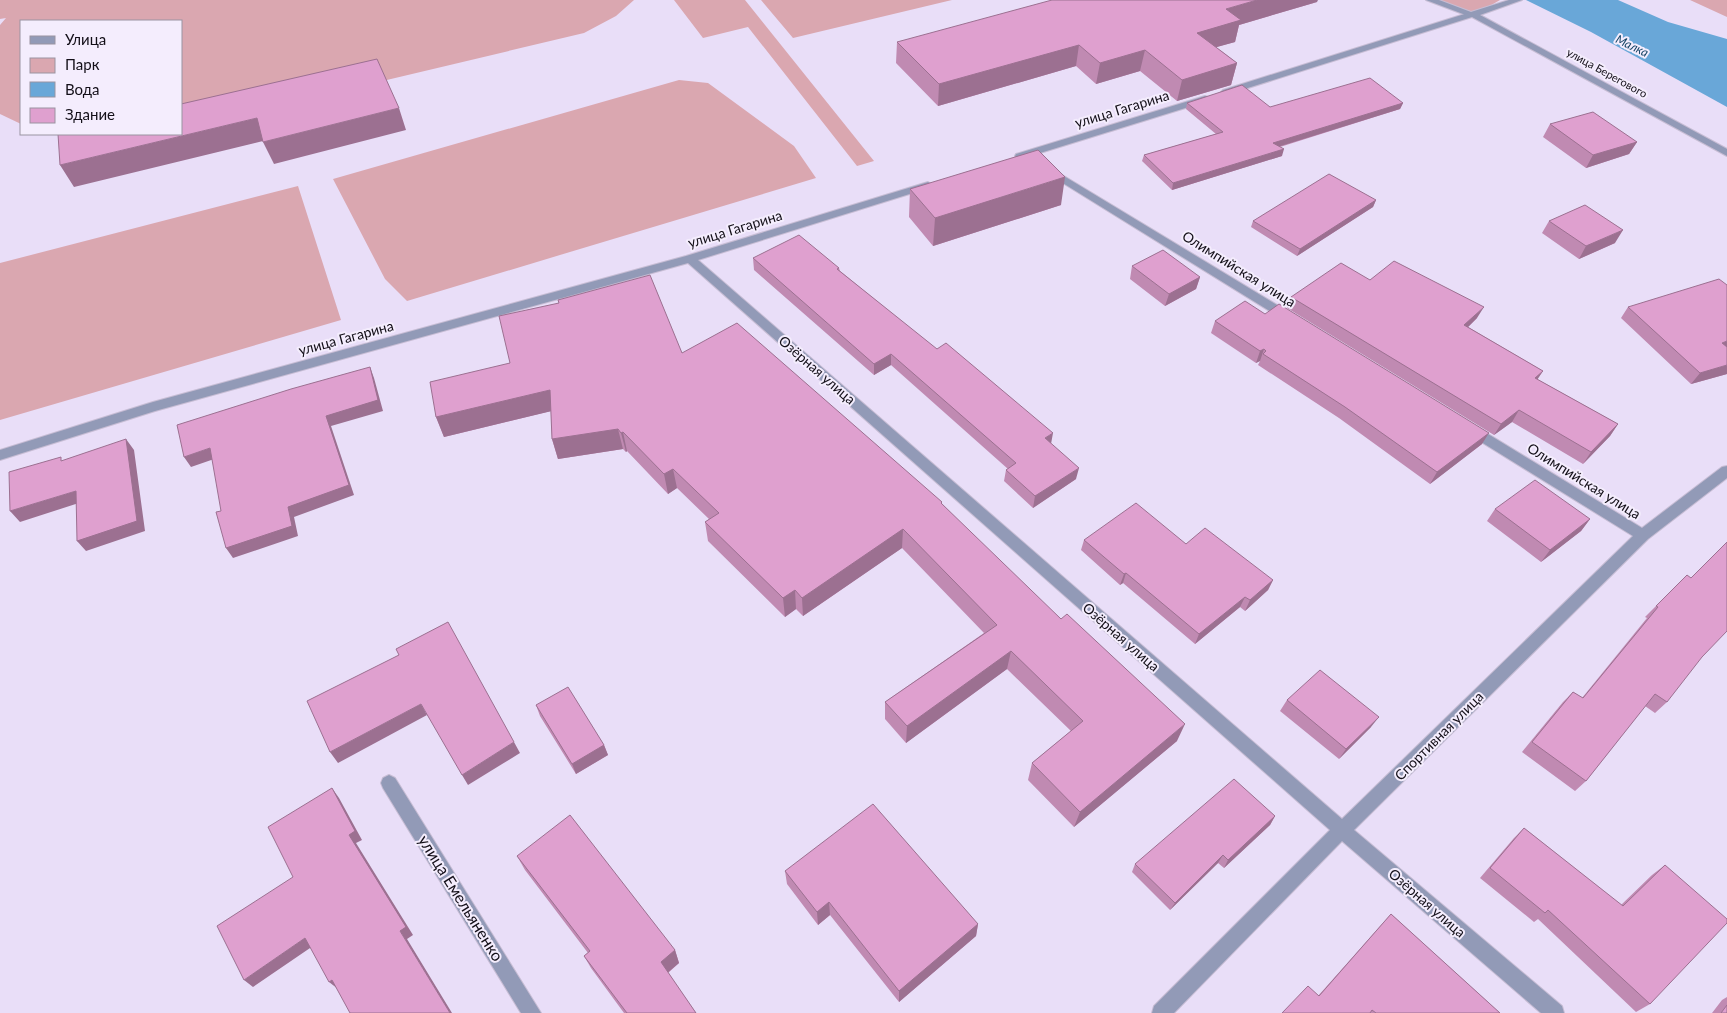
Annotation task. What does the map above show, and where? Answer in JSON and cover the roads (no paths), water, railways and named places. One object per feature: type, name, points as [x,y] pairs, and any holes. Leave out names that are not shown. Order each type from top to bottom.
[{"type":"street","name":"улица Берегового","points":[[1430,0],[1474,15],[1727,153]]},
{"type":"street","name":"улица Гагарина","points":[[1007,160],[1518,0]]},
{"type":"street","name":"Олимпийская улица","points":[[1025,155],[1302,325]]},
{"type":"street","name":"улица Гагарина","points":[[0,455],[153,407],[690,259],[935,182]]},
{"type":"street","name":"Озёрная улица","points":[[690,259],[1342,830],[1555,1013]]},
{"type":"street","name":"Олимпийская улица","points":[[1460,422],[1643,535]]},
{"type":"street","name":"Спортивная улица","points":[[1162,1013],[1342,830],[1643,535],[1727,470]]},
{"type":"street","name":"улица Емельяненко","points":[[389,783],[532,1013]]},
{"type":"water","name":"Малка","points":[[1526,0],[1618,0],[1668,22],[1727,39],[1727,107],[1591,32]]}]
